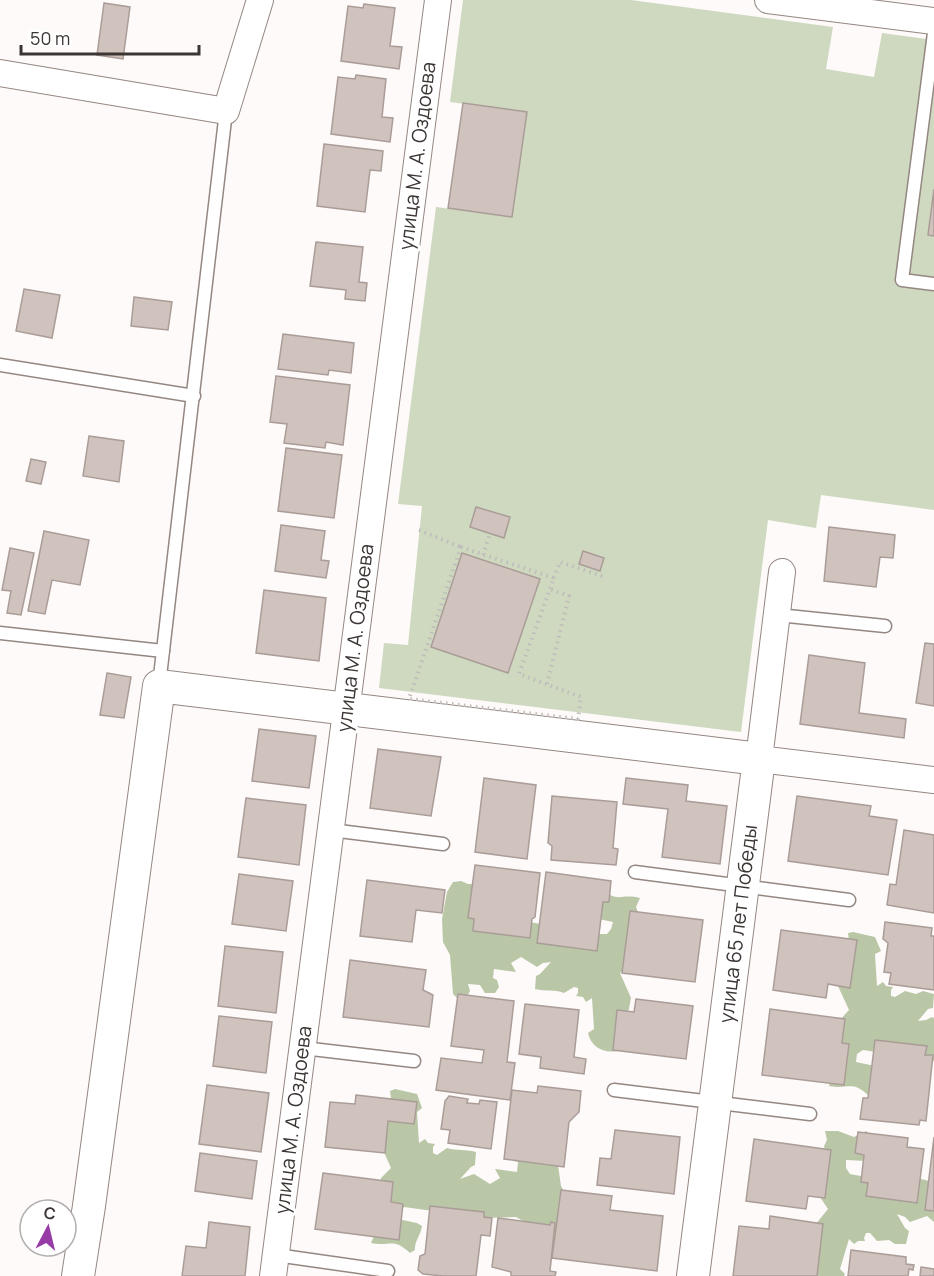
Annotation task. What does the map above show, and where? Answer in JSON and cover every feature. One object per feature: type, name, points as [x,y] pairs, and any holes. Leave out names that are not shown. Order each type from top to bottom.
[{"type":"street","points":[[0,73],[226,111],[260,0]]},
{"type":"street","name":"улица М. А. Оздоева","points":[[274,1265],[438,0]]},
{"type":"street","points":[[768,0],[865,6],[934,21]]},
{"type":"street","name":"улица 65 лет Победы","points":[[693,1276],[782,572]]},
{"type":"street","points":[[78,1276],[159,686],[934,780]]},
{"type":"lane","points":[[934,33],[902,280],[934,284]]},
{"type":"lane","points":[[159,686],[226,111]]},
{"type":"lane","points":[[0,365],[194,396]]},
{"type":"lane","points":[[778,615],[885,626]]},
{"type":"lane","points":[[0,633],[163,651]]},
{"type":"lane","points":[[331,830],[443,844]]},
{"type":"lane","points":[[635,872],[849,900]]},
{"type":"lane","points":[[303,1048],[414,1061]]},
{"type":"lane","points":[[614,1090],[810,1114]]},
{"type":"lane","points":[[274,1265],[388,1271]]},
{"type":"path","points":[[419,530],[460,547],[554,578]]},
{"type":"path","points":[[483,555],[490,533]]},
{"type":"path","points":[[460,547],[409,699],[578,719],[581,697],[519,674],[560,562],[605,577]]},
{"type":"path","points":[[547,684],[569,596],[550,589]]},
{"type":"green space","points":[[463,0],[631,0],[833,27],[826,69],[874,77],[882,33],[934,40],[934,510],[821,495],[816,528],[768,520],[741,732],[379,688],[384,643],[408,645],[422,506],[398,504],[436,207],[511,217],[526,112],[450,102]]},
{"type":"green space","points":[[453,882],[477,884],[529,922],[599,934],[607,934],[613,922],[594,918],[601,888],[611,896],[640,898],[636,907],[638,912],[630,963],[620,973],[631,998],[621,1050],[605,1051],[592,1043],[588,1033],[594,1029],[592,998],[586,1002],[583,997],[576,996],[578,988],[574,987],[564,993],[535,989],[536,976],[551,962],[537,967],[521,957],[511,963],[516,972],[494,969],[493,978],[497,980],[499,987],[495,993],[485,993],[480,985],[468,984],[470,991],[466,998],[457,998],[453,994],[450,955],[443,942],[442,919],[447,892]]},
{"type":"green space","points":[[848,933],[875,937],[881,951],[875,954],[877,986],[883,982],[886,986],[893,987],[891,996],[895,997],[905,991],[916,994],[923,991],[934,994],[933,1008],[928,1009],[918,1021],[934,1018],[934,1061],[863,1050],[857,1054],[856,1062],[875,1066],[873,1093],[868,1095],[858,1088],[829,1086],[839,1021],[849,1010],[838,986],[849,941]]},
{"type":"green space","points":[[395,1089],[417,1094],[422,1108],[417,1112],[419,1143],[425,1139],[428,1143],[435,1144],[433,1153],[437,1155],[447,1148],[476,1152],[475,1165],[460,1179],[474,1174],[490,1184],[500,1178],[495,1169],[517,1172],[518,1162],[514,1161],[512,1154],[558,1165],[561,1186],[568,1199],[564,1248],[558,1259],[550,1259],[530,1225],[516,1217],[483,1218],[404,1207],[398,1219],[422,1226],[415,1250],[410,1253],[400,1245],[371,1243],[375,1234],[381,1178],[391,1168],[380,1143],[383,1120],[391,1098],[390,1091]]},
{"type":"green space","points":[[825,1131],[838,1131],[854,1137],[866,1131],[870,1134],[866,1161],[846,1160],[846,1168],[850,1174],[916,1178],[934,1183],[934,1222],[927,1216],[910,1222],[897,1214],[909,1231],[906,1244],[895,1244],[889,1240],[877,1241],[870,1233],[866,1233],[865,1241],[858,1241],[854,1244],[849,1239],[840,1269],[845,1274],[844,1276],[811,1276],[811,1230],[828,1209],[820,1197],[824,1146],[827,1140]]},
{"type":"building","points":[[104,3],[130,7],[123,59],[97,55]]},
{"type":"building","points":[[364,4],[395,8],[390,46],[402,47],[399,69],[341,61],[348,6],[363,8]]},
{"type":"building","points":[[356,75],[386,79],[382,117],[393,118],[390,142],[331,134],[338,77],[355,79]]},
{"type":"building","points":[[463,103],[527,112],[512,217],[448,208]]},
{"type":"building","points":[[324,144],[383,151],[381,171],[370,170],[365,212],[317,206]]},
{"type":"building","points":[[934,189],[934,236],[928,235]]},
{"type":"building","points":[[316,242],[363,247],[359,282],[367,283],[365,301],[345,299],[346,290],[310,286]]},
{"type":"building","points":[[24,289],[60,295],[52,338],[16,331]]},
{"type":"building","points":[[134,297],[172,302],[168,330],[131,326]]},
{"type":"building","points":[[283,334],[354,343],[351,373],[329,370],[328,375],[278,369]]},
{"type":"building","points":[[276,376],[350,385],[343,445],[326,442],[325,448],[284,443],[287,424],[270,422]]},
{"type":"building","points":[[89,436],[124,441],[119,482],[83,476]]},
{"type":"building","points":[[286,448],[342,455],[334,518],[278,511]]},
{"type":"building","points":[[31,459],[46,462],[41,484],[26,481]]},
{"type":"building","points":[[476,507],[510,517],[504,538],[470,527]]},
{"type":"building","points":[[281,525],[325,531],[321,560],[329,561],[326,578],[275,571]]},
{"type":"building","points":[[829,527],[895,535],[893,558],[880,557],[876,587],[824,581]]},
{"type":"building","points":[[44,531],[89,540],[80,585],[52,580],[45,614],[28,611]]},
{"type":"building","points":[[10,548],[34,553],[21,615],[7,613],[11,591],[2,590]]},
{"type":"building","points":[[583,551],[604,558],[600,571],[579,564]]},
{"type":"building","points":[[462,553],[540,579],[508,673],[431,647]]},
{"type":"building","points":[[264,590],[326,598],[319,661],[256,653]]},
{"type":"building","points":[[925,643],[934,644],[934,706],[916,703]]},
{"type":"building","points":[[809,655],[865,663],[859,713],[906,719],[904,738],[800,724]]},
{"type":"building","points":[[107,673],[131,677],[124,718],[100,715]]},
{"type":"building","points":[[259,729],[316,736],[309,788],[252,781]]},
{"type":"building","points":[[378,749],[441,757],[431,816],[370,808]]},
{"type":"building","points":[[484,778],[536,785],[527,859],[475,852]]},
{"type":"building","points":[[626,778],[688,785],[686,801],[727,806],[720,864],[662,857],[668,809],[623,804]]},
{"type":"building","points":[[552,796],[617,802],[613,848],[618,849],[616,865],[551,860],[552,846],[548,843]]},
{"type":"building","points":[[797,796],[871,806],[869,816],[897,820],[888,875],[788,861]]},
{"type":"building","points":[[246,798],[306,805],[299,865],[238,857]]},
{"type":"building","points":[[904,830],[934,835],[934,913],[887,905],[890,884],[896,885]]},
{"type":"building","points":[[475,865],[540,873],[530,938],[473,931],[474,919],[468,918]]},
{"type":"building","points":[[546,872],[611,881],[609,902],[603,902],[597,951],[537,943]]},
{"type":"building","points":[[239,874],[293,881],[286,931],[232,924]]},
{"type":"building","points":[[367,880],[445,890],[442,913],[416,910],[412,942],[360,936]]},
{"type":"building","points":[[630,911],[703,920],[695,982],[622,973]]},
{"type":"building","points":[[885,922],[932,928],[934,990],[889,984],[891,973],[884,972],[888,943],[883,939]]},
{"type":"building","points":[[781,930],[857,940],[850,988],[828,984],[826,998],[773,990]]},
{"type":"building","points":[[225,946],[283,952],[276,1013],[218,1006]]},
{"type":"building","points":[[350,960],[426,970],[423,990],[433,995],[429,1027],[343,1017]]},
{"type":"building","points":[[458,994],[514,1001],[507,1062],[515,1063],[510,1100],[436,1090],[441,1058],[482,1063],[484,1050],[451,1046]]},
{"type":"building","points":[[636,999],[693,1006],[686,1059],[613,1050],[617,1010],[634,1012]]},
{"type":"building","points":[[525,1004],[579,1010],[574,1057],[586,1059],[584,1074],[540,1068],[541,1057],[519,1054]]},
{"type":"building","points":[[770,1009],[845,1019],[842,1043],[849,1044],[844,1085],[762,1075]]},
{"type":"building","points":[[219,1016],[272,1022],[266,1073],[213,1066]]},
{"type":"building","points":[[875,1040],[927,1046],[925,1055],[933,1055],[926,1121],[920,1120],[919,1125],[860,1119],[863,1098],[868,1098]]},
{"type":"building","points":[[207,1085],[269,1093],[261,1152],[199,1144]]},
{"type":"building","points":[[538,1086],[581,1091],[579,1112],[569,1122],[564,1167],[504,1159],[512,1090],[537,1093]]},
{"type":"building","points":[[356,1095],[417,1102],[414,1124],[388,1121],[385,1153],[325,1147],[330,1102],[355,1104]]},
{"type":"building","points":[[449,1096],[468,1099],[467,1103],[479,1104],[480,1100],[497,1102],[491,1149],[448,1143],[450,1130],[441,1129],[445,1101]]},
{"type":"building","points":[[615,1130],[680,1137],[674,1194],[597,1185],[600,1158],[611,1159]]},
{"type":"building","points":[[858,1132],[908,1138],[907,1147],[924,1149],[917,1203],[866,1196],[868,1183],[861,1182],[864,1155],[855,1153]]},
{"type":"building","points":[[934,1137],[934,1211],[925,1210]]},
{"type":"building","points":[[754,1139],[831,1150],[825,1198],[808,1196],[806,1209],[746,1201]]},
{"type":"building","points":[[200,1153],[257,1161],[252,1199],[195,1191]]},
{"type":"building","points":[[323,1173],[393,1182],[391,1202],[403,1204],[399,1240],[315,1229]]},
{"type":"building","points":[[561,1190],[612,1196],[610,1210],[663,1216],[657,1271],[552,1258]]},
{"type":"building","points":[[430,1206],[484,1212],[484,1217],[492,1218],[490,1236],[481,1235],[476,1276],[423,1274],[418,1270],[420,1256],[425,1254]]},
{"type":"building","points":[[770,1216],[823,1224],[817,1276],[733,1276],[739,1226],[769,1229]]},
{"type":"building","points":[[498,1218],[550,1225],[551,1222],[555,1223],[550,1271],[556,1272],[555,1276],[511,1276],[511,1272],[492,1267]]},
{"type":"building","points":[[209,1222],[250,1227],[245,1276],[182,1276],[186,1246],[206,1248]]},
{"type":"building","points":[[851,1250],[906,1257],[906,1264],[914,1265],[913,1270],[909,1269],[908,1276],[848,1276]]},
{"type":"building","points":[[921,1267],[934,1269],[934,1276],[920,1276]]}]
